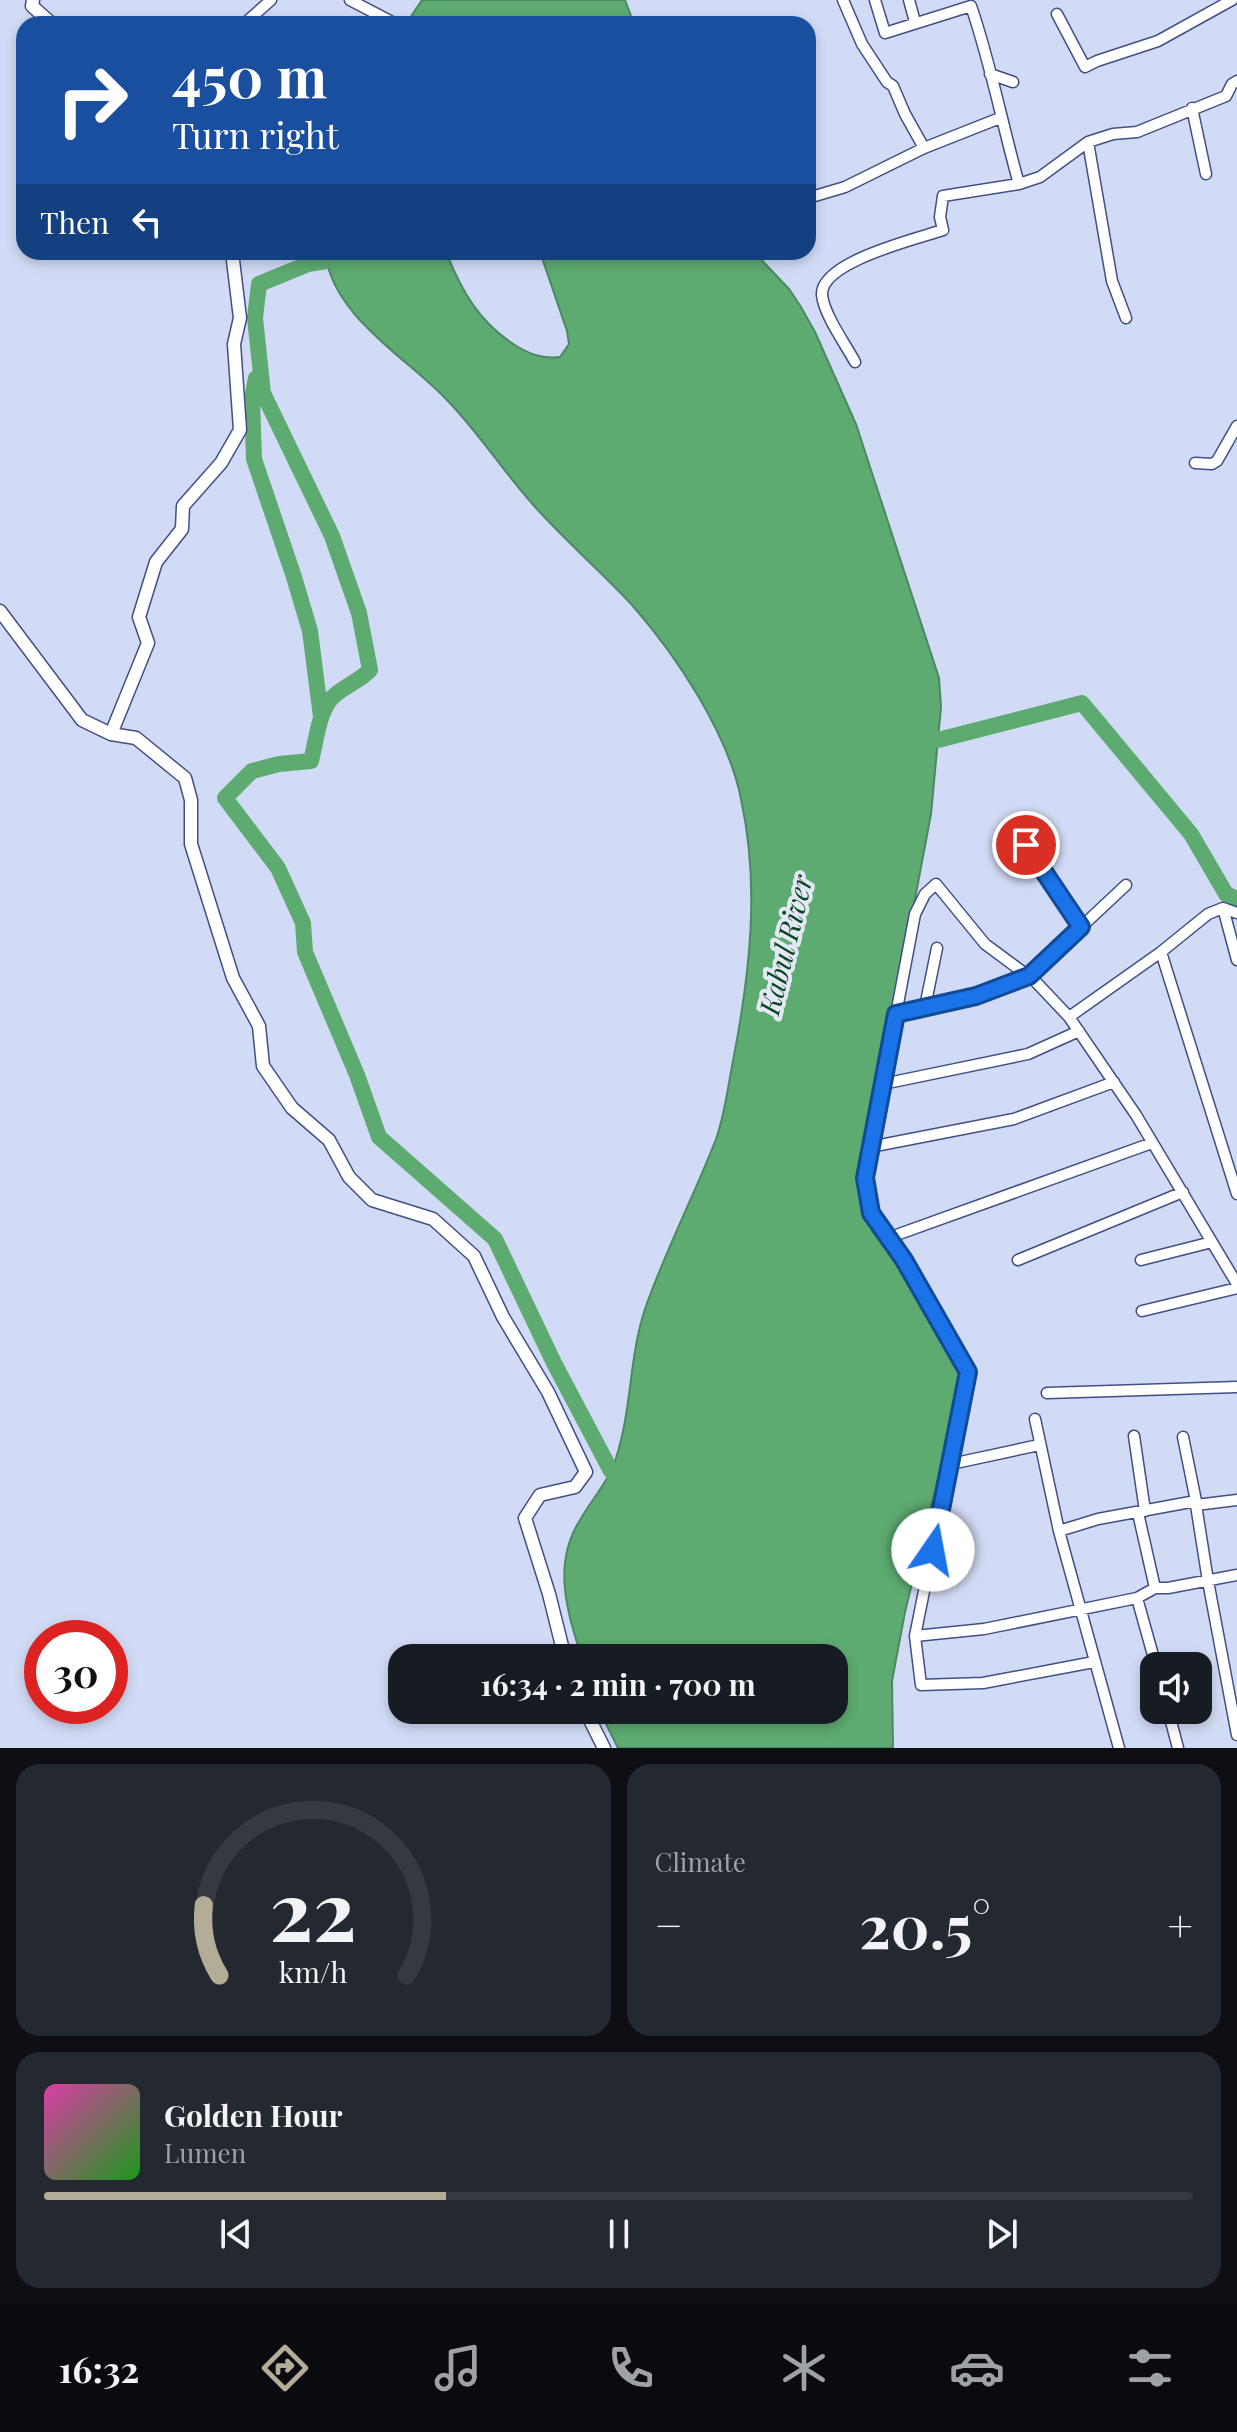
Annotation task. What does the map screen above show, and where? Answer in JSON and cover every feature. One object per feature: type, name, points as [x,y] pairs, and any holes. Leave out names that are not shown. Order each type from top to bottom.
[{"type":"street","points":[[33,0],[32,6],[43,16]]},
{"type":"street","points":[[253,16],[271,0]]},
{"type":"street","points":[[350,0],[381,16]]},
{"type":"street","points":[[843,0],[862,44],[887,82],[893,86],[924,148]]},
{"type":"street","points":[[875,0],[885,33],[971,3],[986,48],[1000,118],[1019,184]]},
{"type":"street","points":[[909,0],[915,22]]},
{"type":"street","points":[[1057,14],[1085,67],[1158,41],[1232,0]]},
{"type":"street","points":[[990,74],[1013,82]]},
{"type":"street","points":[[855,362],[824,305],[822,292],[825,282],[839,269],[872,254],[943,230],[940,217],[943,196],[1019,184],[1040,177],[1088,142],[1113,134],[1137,132],[1226,96],[1237,81]]},
{"type":"street","points":[[1192,108],[1206,174]]},
{"type":"street","points":[[816,196],[845,187],[924,148],[1000,118]]},
{"type":"street","points":[[1088,142],[1112,281],[1126,318]]},
{"type":"street","points":[[111,734],[148,643],[139,617],[156,562],[182,529],[183,506],[221,463],[240,430],[234,344],[240,318],[233,260]]},
{"type":"street","points":[[1195,463],[1212,464],[1217,461],[1237,426]]},
{"type":"street","points":[[0,611],[82,720],[111,734],[136,738],[185,778],[191,800],[191,844],[233,978],[259,1026],[263,1066],[292,1108],[329,1140],[349,1177],[372,1200],[433,1219],[474,1256],[503,1317],[548,1392],[586,1472],[575,1487],[540,1495],[525,1518],[562,1644]]},
{"type":"street","points":[[1017,832],[1081,927]]},
{"type":"street","points":[[1094,1662],[983,1683],[921,1685],[915,1636],[968,1372],[904,1260],[871,1213],[865,1178],[915,914],[925,894],[936,884],[985,944],[1029,976],[1069,1017],[1183,1192],[1237,1286],[1142,1311]]},
{"type":"street","points":[[896,1014],[976,996],[1029,976],[1126,885]]},
{"type":"street","points":[[1069,1017],[1161,952],[1208,914],[1223,908],[1237,913]]},
{"type":"street","points":[[1223,908],[1237,960]]},
{"type":"street","points":[[925,1007],[937,948]]},
{"type":"street","points":[[1161,952],[1237,1194]]},
{"type":"street","points":[[883,1084],[1028,1054],[1079,1031]]},
{"type":"street","points":[[870,1147],[1014,1119],[1114,1082]]},
{"type":"street","points":[[888,1238],[1152,1143]]},
{"type":"street","points":[[1018,1260],[1183,1192]]},
{"type":"street","points":[[1141,1260],[1212,1242]]},
{"type":"street","points":[[1047,1393],[1237,1387]]},
{"type":"street","points":[[1035,1419],[1059,1531],[1119,1748]]},
{"type":"street","points":[[1134,1436],[1141,1512],[1155,1588]]},
{"type":"street","points":[[1183,1437],[1237,1735]]},
{"type":"street","points":[[951,1464],[1039,1445]]},
{"type":"street","points":[[1059,1531],[1098,1519],[1196,1503],[1237,1500]]},
{"type":"street","points":[[915,1636],[984,1629],[1137,1598],[1155,1588],[1237,1575]]},
{"type":"street","points":[[1137,1598],[1152,1652]]},
{"type":"street","points":[[592,1724],[604,1748]]},
{"type":"street","points":[[1172,1724],[1178,1748]]},
{"type":"water","points":[[422,0],[625,0],[631,16],[411,16]]},
{"type":"water","name":"Kabul River","points":[[327,260],[450,260],[466,294],[493,328],[523,350],[538,356],[560,357],[569,344],[567,331],[543,260],[762,260],[801,307],[856,424],[939,678],[941,707],[931,814],[884,1063],[863,1152],[860,1192],[872,1223],[902,1266],[965,1375],[905,1612],[892,1681],[893,1748],[618,1748],[606,1724],[848,1724],[848,1644],[578,1644],[567,1606],[564,1571],[571,1537],[616,1458],[645,1309],[716,1139],[724,1110],[744,995],[750,930],[750,864],[741,799],[725,748],[698,696],[666,647],[632,605],[536,508],[456,410],[372,333],[341,295],[330,275]]},
{"type":"waterway","points":[[327,260],[308,264],[259,284],[255,318],[263,393],[332,536],[359,613],[370,670],[338,692],[326,706],[311,761],[252,771],[225,798],[278,868],[303,923],[305,952],[357,1075],[379,1137],[495,1239],[554,1363],[611,1471],[624,1488]]},
{"type":"waterway","points":[[256,378],[252,399],[254,459],[310,631],[321,717]]},
{"type":"waterway","points":[[918,731],[938,740],[1082,703],[1191,834],[1226,894],[1237,899]]},
{"type":"route","points":[[933,1550],[964,1405],[968,1372],[904,1260],[871,1213],[865,1178],[896,1014],[976,996],[1029,976],[1081,927],[1026,845]]}]
